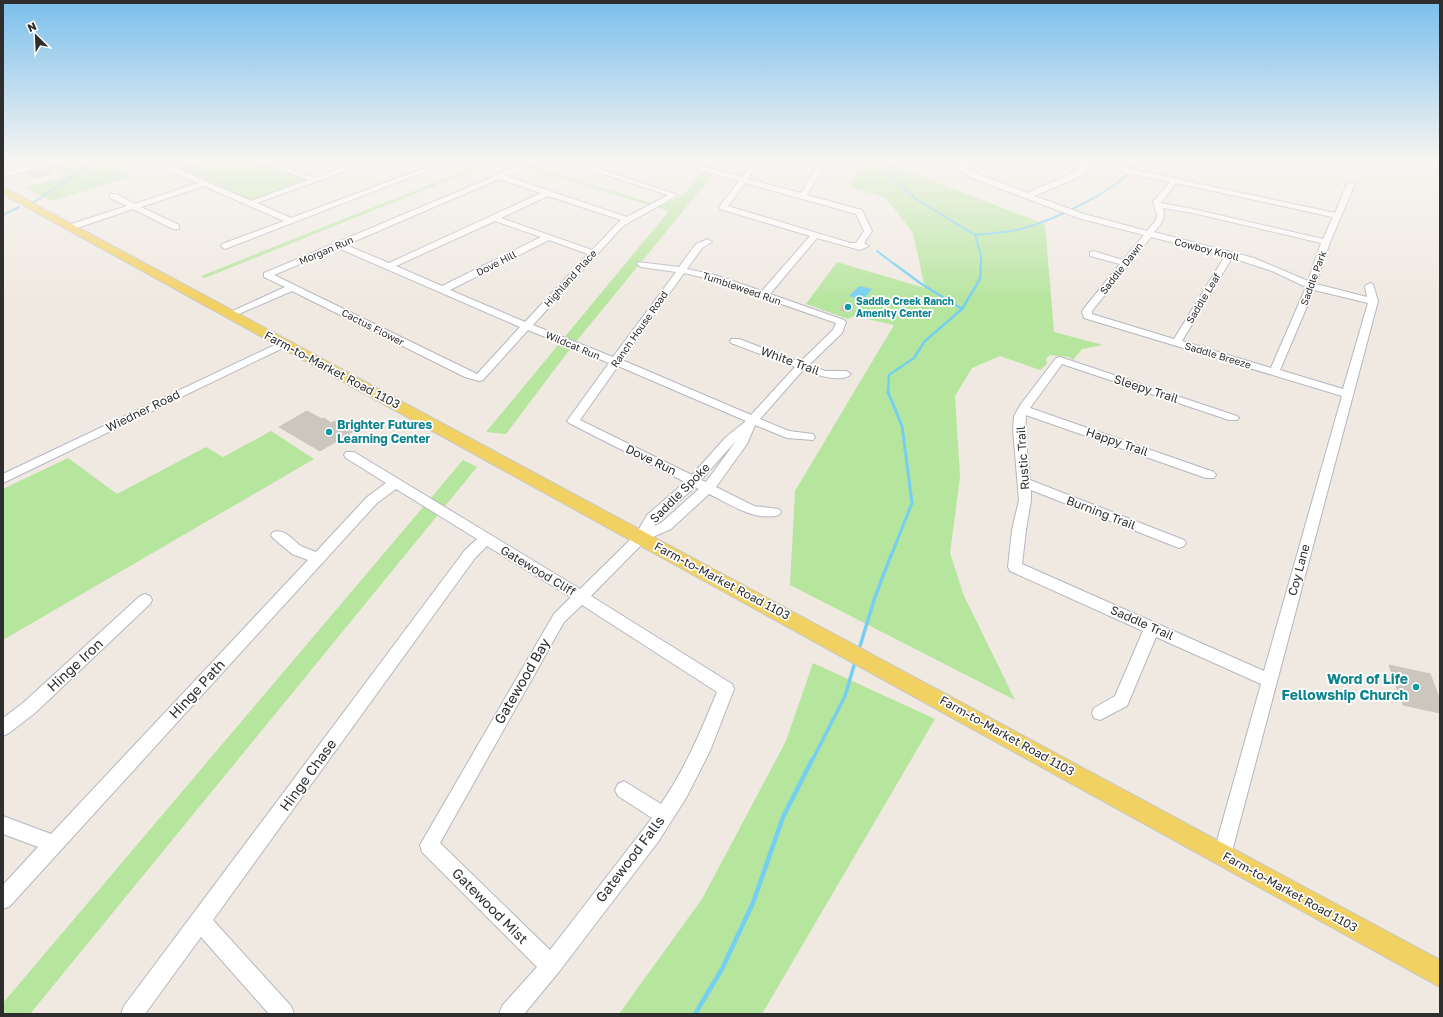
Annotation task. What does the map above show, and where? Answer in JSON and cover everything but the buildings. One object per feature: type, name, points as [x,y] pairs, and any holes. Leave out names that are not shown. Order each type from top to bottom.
[{"type":"main road","name":"Farm-to-Market Road 1103","points":[[35,207],[1440,974]]},
{"type":"street","points":[[262,207],[291,221]]},
{"type":"street","points":[[225,246],[327,207]]},
{"type":"street","name":"Morgan Run","points":[[267,274],[427,207]]},
{"type":"street","points":[[390,266],[517,207]]},
{"type":"street","points":[[591,207],[626,219]]},
{"type":"street","name":"Highland Place","points":[[479,378],[626,219],[648,207]]},
{"type":"street","points":[[725,207],[815,235],[862,246],[860,241],[868,231],[859,212],[843,207]]},
{"type":"street","name":"Cowboy Knoll","points":[[1058,207],[1081,216],[1230,254],[1275,269],[1311,286],[1373,302]]},
{"type":"street","name":"Saddle Dawn","points":[[1087,316],[1087,311],[1161,218],[1158,207]]},
{"type":"street","points":[[1175,207],[1326,242]]},
{"type":"street","points":[[1297,207],[1337,216]]},
{"type":"street","name":"Saddle Park","points":[[1274,372],[1311,286],[1326,242],[1341,207]]},
{"type":"street","points":[[74,229],[137,208],[176,227]]},
{"type":"street","points":[[495,218],[593,253]]},
{"type":"street","points":[[764,295],[815,235]]},
{"type":"street","name":"Dove Hill","points":[[444,290],[548,237]]},
{"type":"street","name":"Ranch House Road","points":[[573,422],[699,246],[708,242]]},
{"type":"street","name":"Wildcat Run","points":[[340,244],[615,363],[641,371],[750,424],[787,434],[809,437]]},
{"type":"street","points":[[1093,254],[1125,263]]},
{"type":"street","name":"Saddle Leaf","points":[[1177,342],[1230,254]]},
{"type":"street","name":"Tumbleweed Run","points":[[642,264],[712,276],[841,322]]},
{"type":"street","name":"Cactus Flower","points":[[267,274],[469,375],[479,378]]},
{"type":"street","points":[[228,313],[289,286]]},
{"type":"street","name":"Coy Lane","points":[[1222,855],[1268,680],[1373,302],[1370,286]]},
{"type":"street","name":"Saddle Breeze","points":[[1087,316],[1348,394]]},
{"type":"street","name":"Saddle Spoke","points":[[641,537],[666,526],[708,488],[741,444],[750,424],[767,402],[838,331],[841,322]]},
{"type":"street","name":"White Trail","points":[[735,341],[801,367],[824,374],[846,374]]},
{"type":"street","name":"Wiedner Road","points":[[3,479],[283,344]]},
{"type":"street","name":"Rustic Trail","points":[[1015,567],[1018,552],[1019,530],[1025,500],[1019,430],[1020,416],[1060,360]]},
{"type":"street","name":"Sleepy Trail","points":[[1060,360],[1233,418]]},
{"type":"street","name":"Happy Trail","points":[[1024,410],[1210,475]]},
{"type":"street","name":"Dove Run","points":[[573,422],[752,510],[774,512]]},
{"type":"street","name":"Saddle Spoke","points":[[641,537],[652,518],[693,481],[730,440],[750,424]]},
{"type":"street","name":"Gatewood Cliff","points":[[350,455],[580,596],[726,689]]},
{"type":"street","name":"Hinge Path","points":[[3,899],[372,500],[395,483]]},
{"type":"street","name":"Burning Trail","points":[[1024,483],[1179,543]]},
{"type":"street","points":[[278,534],[297,550],[318,558]]},
{"type":"street","name":"Gatewood Bay","points":[[429,845],[558,618],[641,537]]},
{"type":"street","name":"Hinge Chase","points":[[132,1014],[470,554],[486,539]]},
{"type":"street","name":"Saddle Trail","points":[[1015,567],[1268,680]]},
{"type":"street","name":"Hinge Iron","points":[[3,728],[29,708],[145,600]]},
{"type":"street","points":[[1100,713],[1122,701],[1152,628]]},
{"type":"street","name":"Gatewood Falls","points":[[510,1014],[551,966],[576,931],[651,835],[663,815],[680,792],[701,751],[726,689]]},
{"type":"street","points":[[624,790],[663,815]]},
{"type":"street","points":[[3,824],[54,844]]},
{"type":"street","name":"Gatewood Mist","points":[[429,845],[551,966]]},
{"type":"street","points":[[201,921],[283,1014]]},
{"type":"green space","points":[[373,207],[381,207],[205,278],[201,276]]},
{"type":"green space","points":[[657,207],[686,207],[570,349],[506,434],[486,432],[669,211]]},
{"type":"green space","points":[[893,207],[1002,207],[1045,224],[1054,332],[1103,345],[1082,349],[1073,360],[1069,357],[1050,355],[1046,359],[1047,364],[1040,370],[1000,356],[972,368],[955,396],[960,477],[950,553],[964,596],[1015,700],[790,585],[795,491],[894,325],[854,316],[848,319],[806,304],[837,262],[925,288],[913,233]]},
{"type":"green space","points":[[271,431],[314,459],[3,640],[3,489],[68,458],[117,494],[206,447],[223,457]]},
{"type":"green space","points":[[463,460],[477,467],[30,1014],[3,1014],[3,1003]]},
{"type":"green space","points":[[813,663],[935,719],[762,1014],[619,1014],[702,899],[786,741]]},
{"type":"water","points":[[859,286],[872,289],[863,300],[849,296]]},
{"type":"waterway","points":[[3,215],[18,207]]},
{"type":"waterway","points":[[930,207],[975,235]]},
{"type":"waterway","points":[[975,235],[1004,232],[1034,225],[1063,214],[1075,207]]},
{"type":"waterway","points":[[975,235],[981,255],[981,263]]},
{"type":"waterway","points":[[877,251],[894,264]]},
{"type":"waterway","points":[[893,263],[920,283],[962,309]]},
{"type":"waterway","points":[[962,309],[980,279],[981,263]]},
{"type":"waterway","points":[[888,392],[889,375],[914,358],[925,341],[962,309]]},
{"type":"waterway","points":[[888,392],[902,426],[912,503],[891,556]]},
{"type":"waterway","points":[[860,646],[875,597],[891,555]]},
{"type":"waterway","points":[[812,761],[845,696],[855,662]]},
{"type":"waterway","points":[[695,1014],[722,969],[753,903],[783,817],[812,760]]},
{"type":"place","name":"Saddle Creek Ranch Amenity Center","points":[[848,307]]},
{"type":"place","name":"Brighter Futures Learning Center","points":[[329,432]]},
{"type":"place","name":"Word of Life Fellowship Church","points":[[1416,687]]}]
